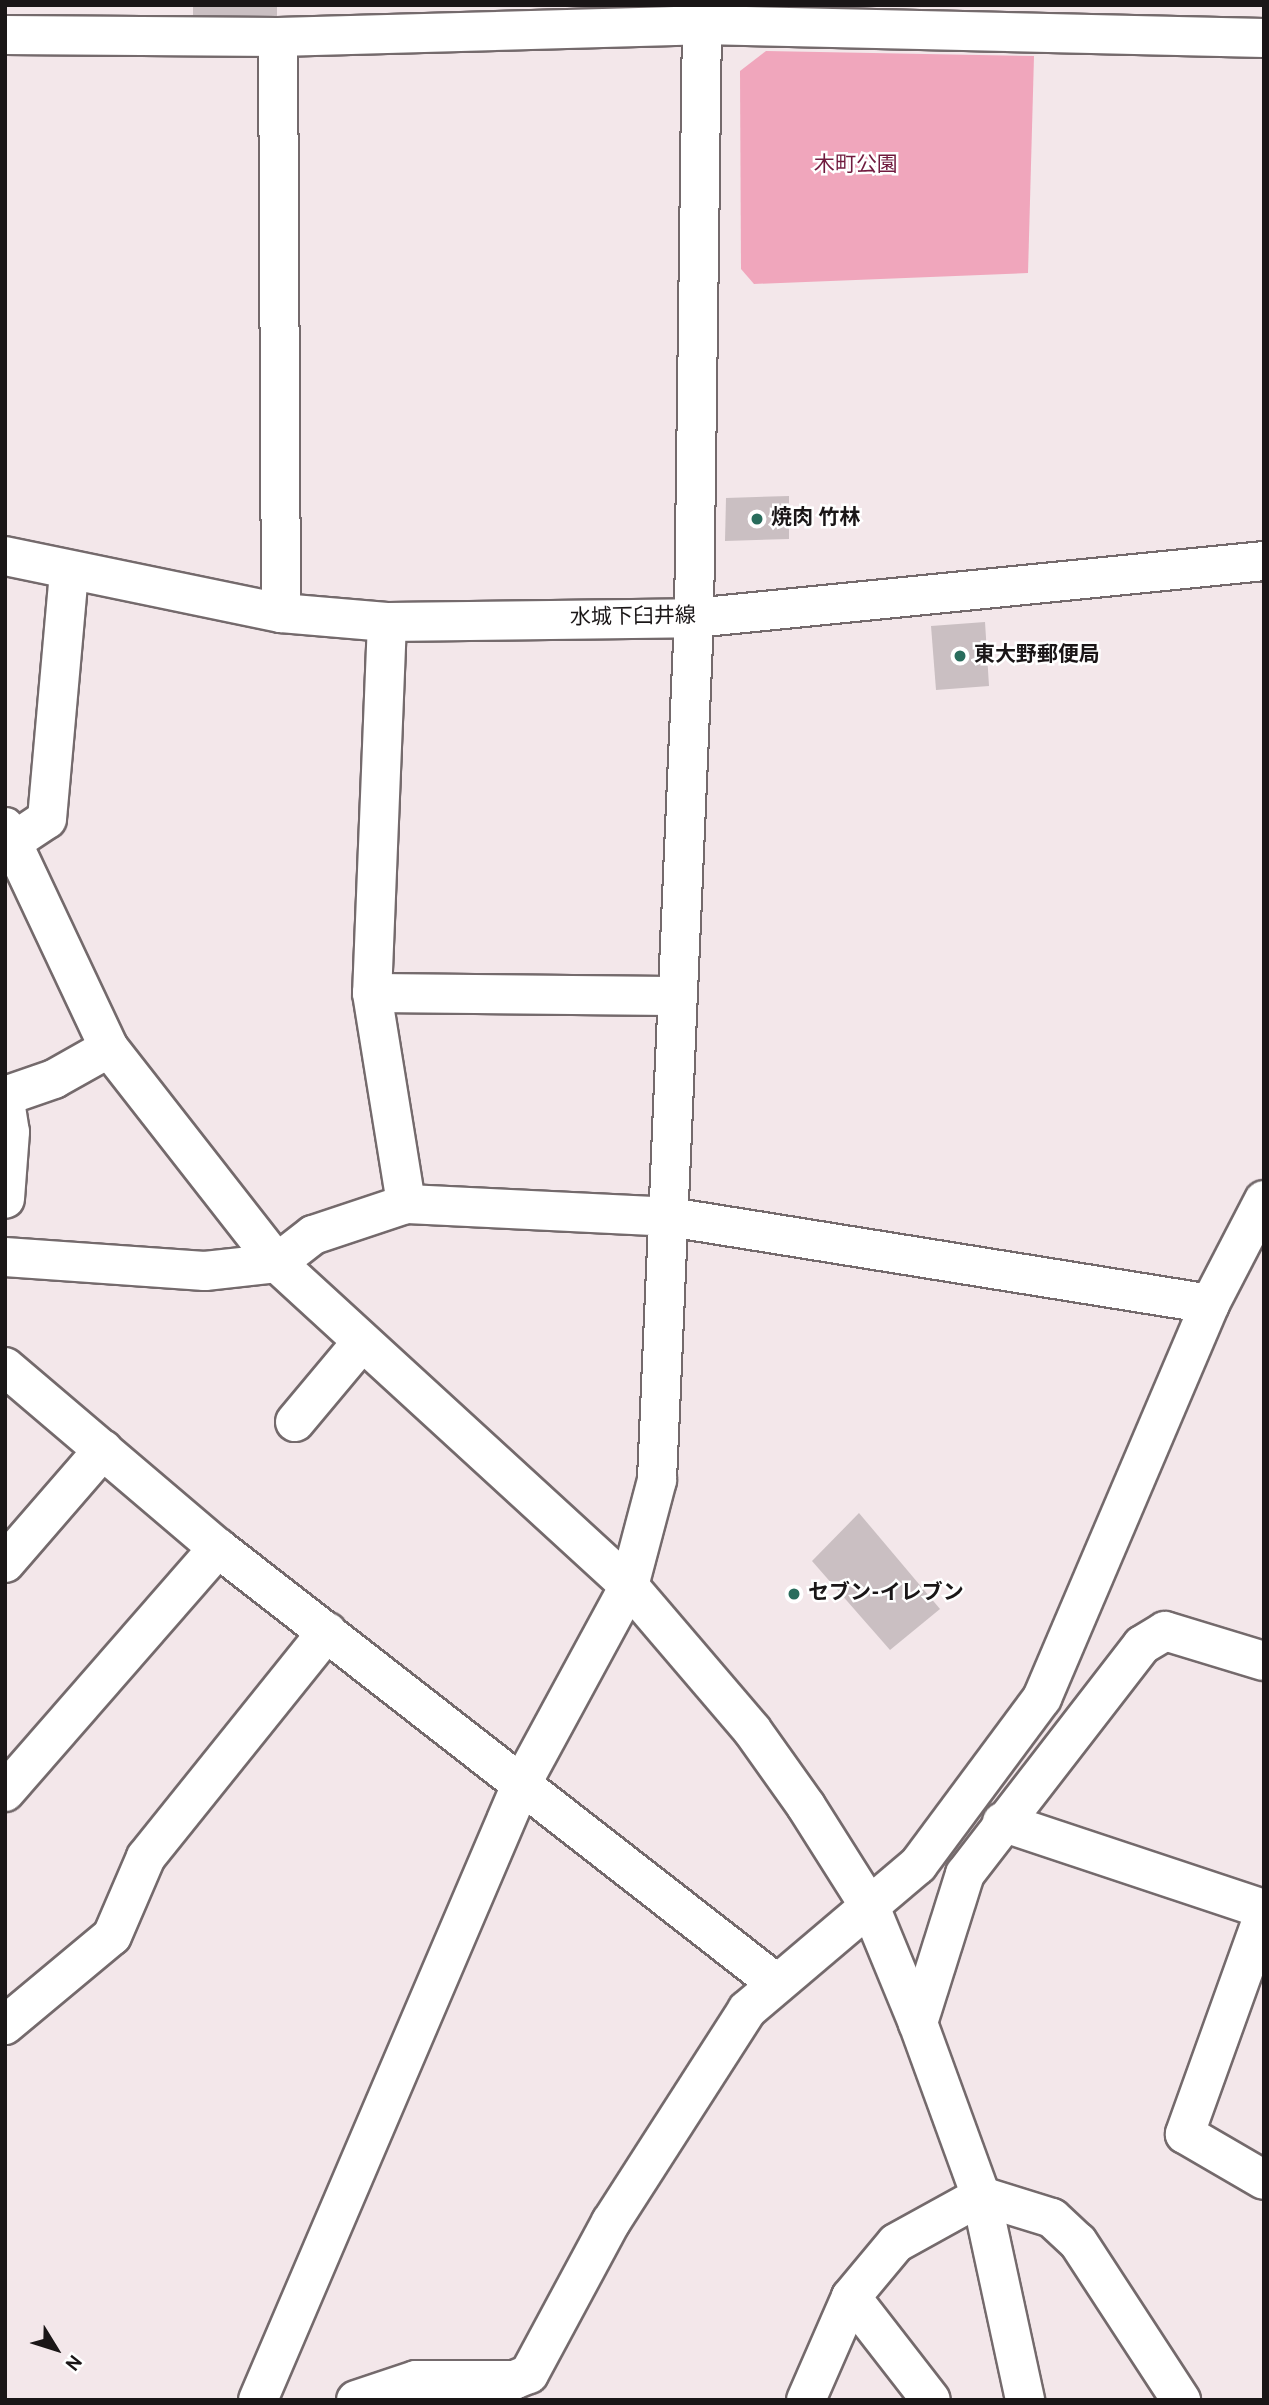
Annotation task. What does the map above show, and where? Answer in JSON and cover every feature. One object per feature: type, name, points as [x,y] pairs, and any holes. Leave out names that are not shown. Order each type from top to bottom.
[{"type":"street","points":[[258,2400],[522,1783],[629,1586],[657,1480],[670,1217],[675,996],[694,618],[702,25]]},
{"type":"street","points":[[5,35],[278,37],[702,25],[1264,38]]},
{"type":"street","points":[[278,37],[281,614]]},
{"type":"street","name":"水城下臼井線","points":[[5,556],[69,574],[281,614],[387,622],[694,618],[1264,561]]},
{"type":"street","points":[[69,574],[47,819],[8,835],[109,1048],[277,1263],[361,1343],[629,1586],[752,1730],[871,1909],[918,2023],[981,2196],[1025,2400]]},
{"type":"street","points":[[387,622],[372,993],[407,1203]]},
{"type":"street","points":[[372,993],[675,996]]},
{"type":"street","points":[[5,1199],[10,1132],[5,1098],[54,1079],[109,1048]]},
{"type":"street","points":[[356,2400],[416,2380],[514,2380],[529,2374],[611,2222],[747,2010],[776,1983],[871,1909],[918,1866],[1042,1698],[1210,1304],[1264,1200]]},
{"type":"street","points":[[5,1257],[205,1271],[277,1263],[313,1235],[407,1203],[670,1217],[1210,1304]]},
{"type":"street","points":[[295,1422],[361,1343]]},
{"type":"street","points":[[5,1367],[218,1548],[776,1983]]},
{"type":"street","points":[[5,1563],[103,1450]]},
{"type":"street","points":[[5,1793],[218,1548]]},
{"type":"street","points":[[918,2023],[965,1874],[1002,1822],[1142,1645],[1165,1631],[1264,1661]]},
{"type":"street","points":[[5,2025],[112,1936],[146,1857],[327,1632]]},
{"type":"street","points":[[1002,1822],[1264,1912],[1185,2134],[1264,2180]]},
{"type":"street","points":[[806,2400],[851,2297],[896,2243],[981,2196],[1052,2218],[1078,2242],[1181,2400]]},
{"type":"street","points":[[851,2297],[932,2392],[931,2400]]},
{"type":"green space","name":"木町公園","points":[[766,51],[1034,56],[1028,273],[754,284],[741,269],[740,71]]},
{"type":"building","points":[[193,5],[277,5],[277,18],[193,19]]},
{"type":"building","name":"焼肉 竹林","points":[[789,496],[789,539],[725,541],[726,498]]},
{"type":"building","name":"東大野郵便局","points":[[985,622],[989,686],[936,690],[931,626]]},
{"type":"building","points":[[859,1513],[940,1609],[890,1650],[812,1561]]},
{"type":"place","name":"焼肉 竹林","points":[[757,519]]},
{"type":"place","name":"東大野郵便局","points":[[960,656]]},
{"type":"place","name":"セブン-イレブン","points":[[794,1594]]}]
